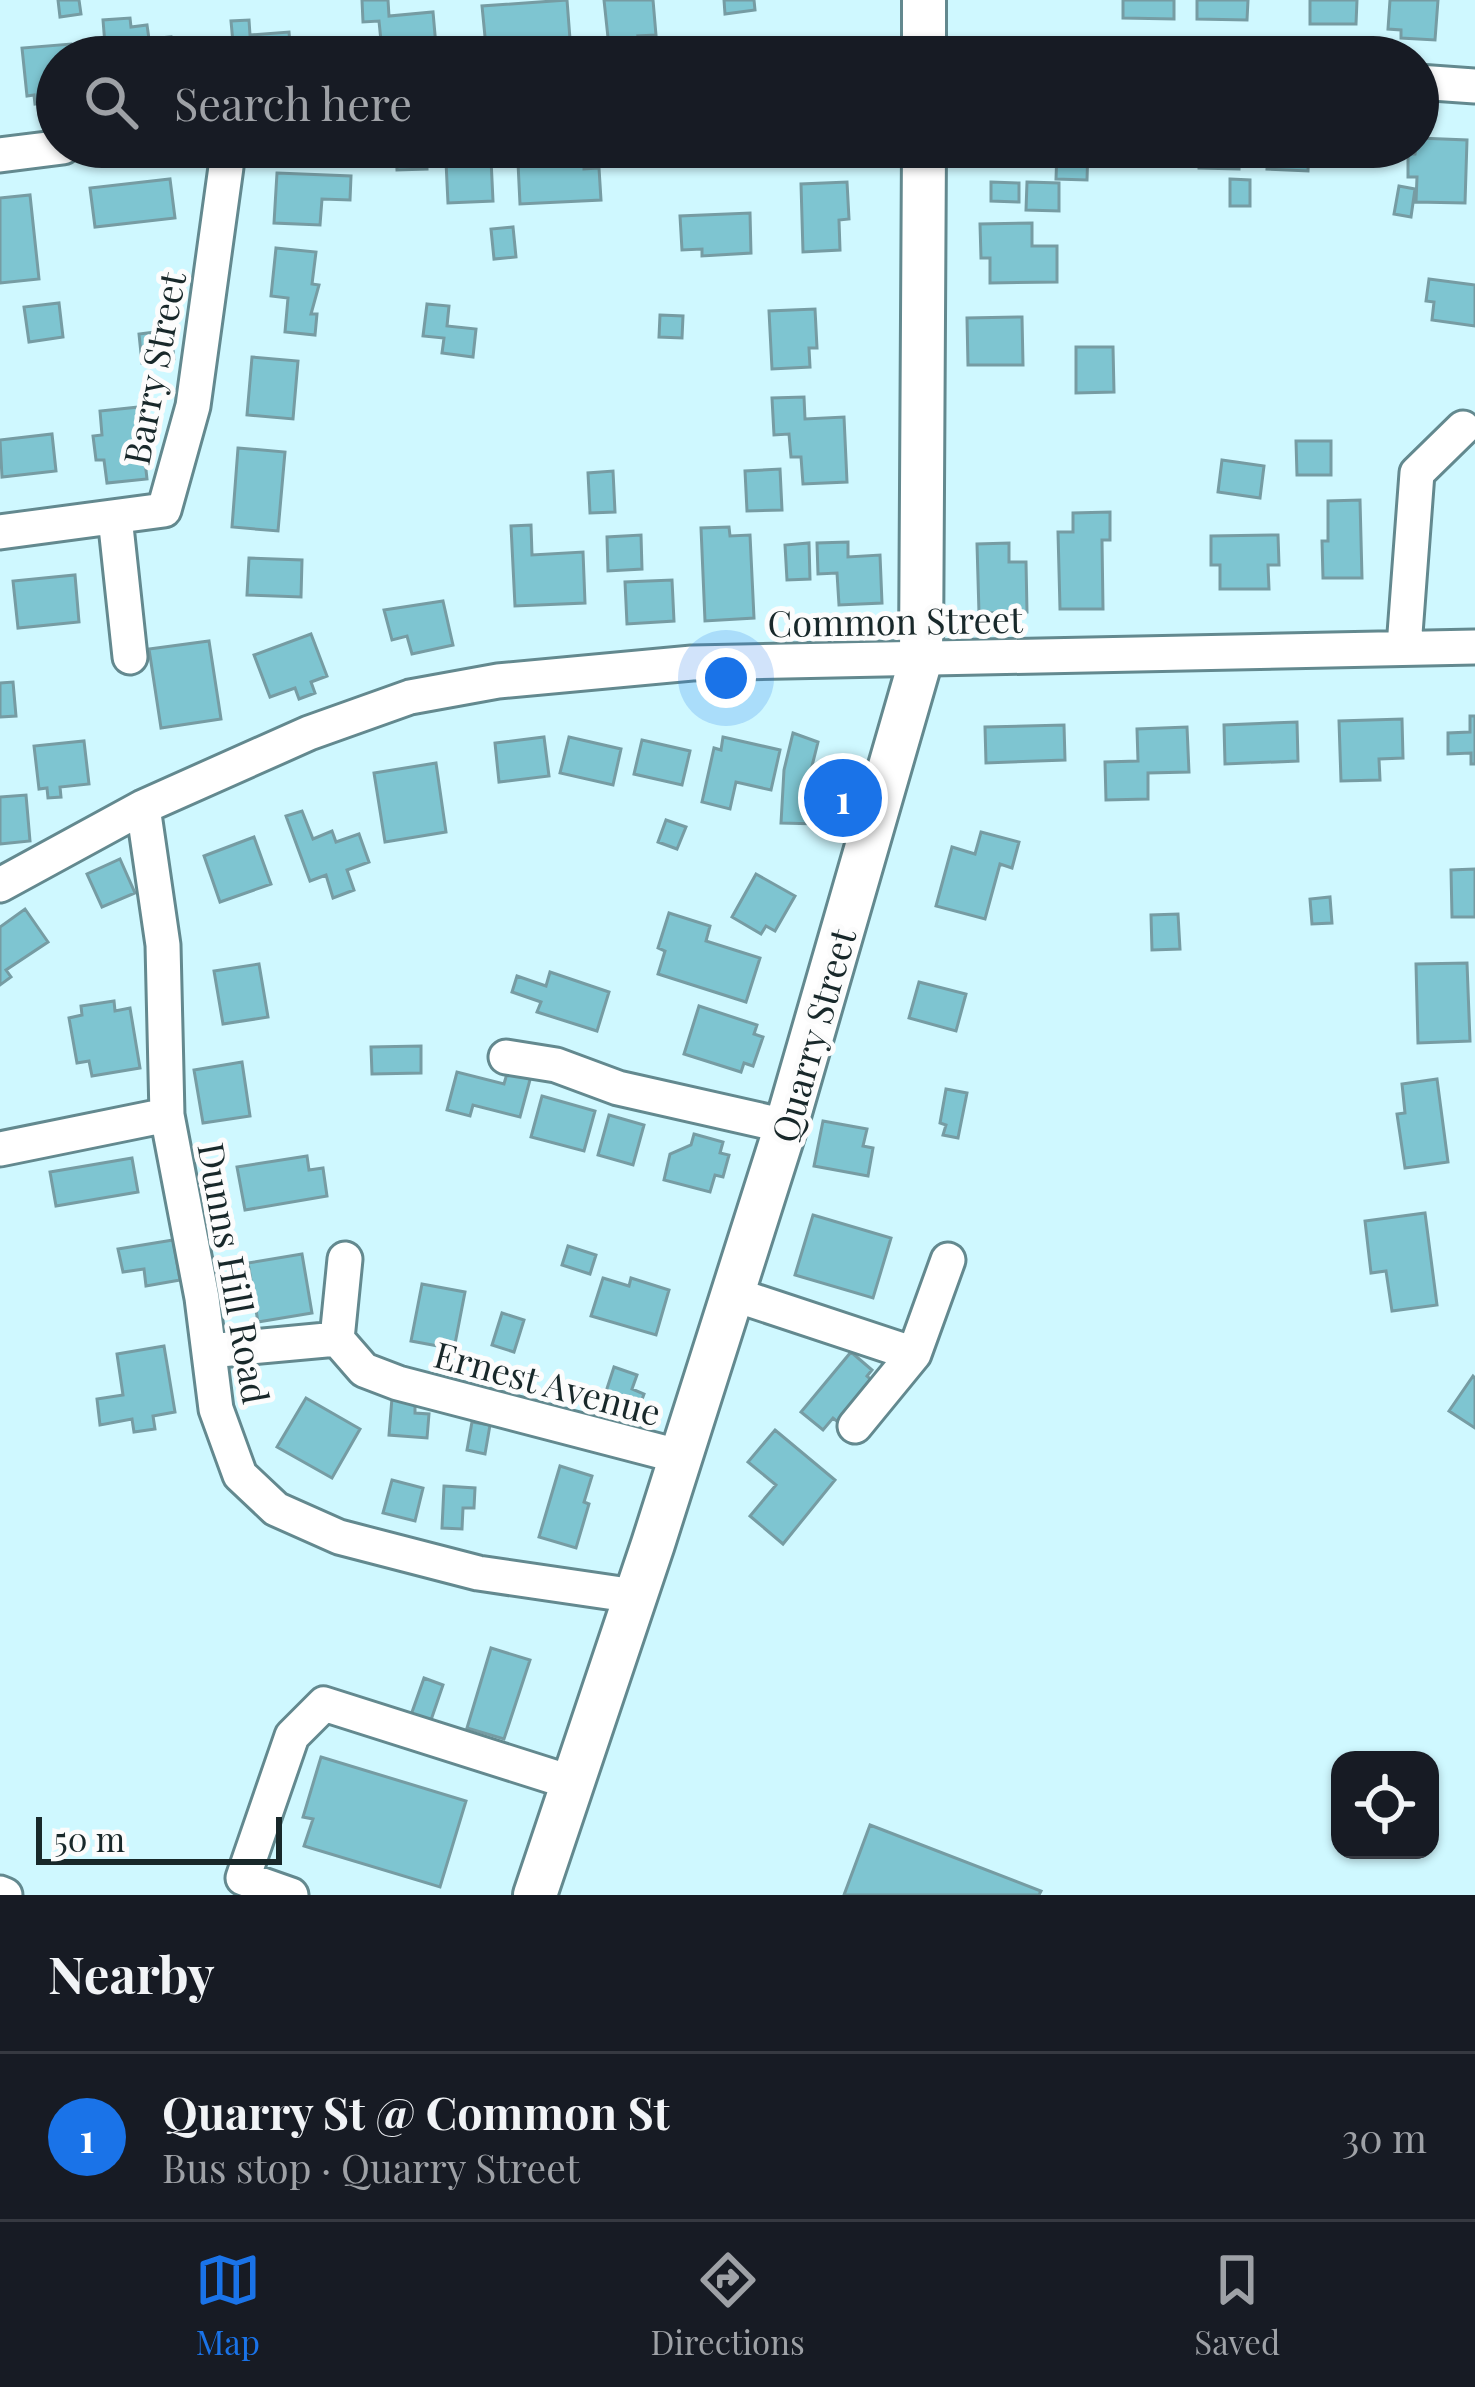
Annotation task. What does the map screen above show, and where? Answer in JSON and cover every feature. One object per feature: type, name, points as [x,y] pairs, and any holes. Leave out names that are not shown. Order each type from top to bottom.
[{"type":"main road","points":[[924,0],[924,36]]},
{"type":"main road","name":"Quarry Street","points":[[535,1895],[786,1126],[921,659],[924,168]]},
{"type":"street","points":[[1439,83],[1475,86]]},
{"type":"street","points":[[0,155],[36,150]]},
{"type":"street","name":"Barry Street","points":[[0,532],[164,511],[193,406],[226,168]]},
{"type":"street","points":[[1404,647],[1417,473],[1463,428]]},
{"type":"street","points":[[116,517],[130,657]]},
{"type":"street","name":"Common Street","points":[[0,885],[142,807],[309,733],[410,697],[476,685],[692,663],[1475,647]]},
{"type":"street","name":"Dunns Hill Road","points":[[142,807],[164,945],[167,1115],[216,1409],[240,1474],[276,1509],[339,1537],[478,1574],[635,1596]]},
{"type":"street","points":[[506,1057],[556,1065],[618,1088],[786,1126]]},
{"type":"street","points":[[0,1149],[167,1115]]},
{"type":"street","points":[[209,1352],[337,1339],[345,1259]]},
{"type":"street","points":[[855,1426],[914,1354],[948,1259]]},
{"type":"street","points":[[733,1294],[914,1354]]},
{"type":"street","name":"Ernest Avenue","points":[[337,1339],[364,1370],[398,1383],[678,1456]]},
{"type":"street","points":[[291,1895],[243,1878],[292,1736],[324,1704],[573,1783]]},
{"type":"building","points":[[58,0],[79,0],[81,14],[60,17]]},
{"type":"building","points":[[362,0],[388,0],[389,16],[433,12],[435,36],[380,36],[379,21],[363,22]]},
{"type":"building","points":[[567,0],[570,36],[485,36],[482,6]]},
{"type":"building","points":[[604,0],[653,0],[656,35],[608,36]]},
{"type":"building","points":[[724,0],[754,0],[755,10],[725,14]]},
{"type":"building","points":[[1123,0],[1174,0],[1174,19],[1123,18]]},
{"type":"building","points":[[1197,0],[1248,0],[1247,20],[1197,19]]},
{"type":"building","points":[[1310,0],[1357,0],[1356,24],[1310,24]]},
{"type":"building","points":[[1390,0],[1438,0],[1435,36],[1401,36],[1401,30],[1388,29]]},
{"type":"building","points":[[130,18],[131,27],[147,25],[149,36],[104,36],[103,20]]},
{"type":"building","points":[[249,20],[250,35],[289,32],[289,36],[232,36],[231,21]]},
{"type":"building","points":[[36,47],[36,104],[34,95],[27,96],[22,48]]},
{"type":"building","points":[[1439,139],[1467,140],[1465,203],[1416,202],[1417,177],[1408,177],[1408,168],[1439,168]]},
{"type":"building","points":[[446,168],[491,168],[493,201],[448,203]]},
{"type":"building","points":[[518,168],[599,168],[601,200],[520,204]]},
{"type":"building","points":[[1056,168],[1087,168],[1087,180],[1056,179]]},
{"type":"building","points":[[277,173],[351,176],[350,200],[322,199],[320,225],[274,223]]},
{"type":"building","points":[[170,179],[175,218],[95,227],[90,188]]},
{"type":"building","points":[[1230,179],[1250,180],[1250,206],[1230,206]]},
{"type":"building","points":[[847,182],[849,219],[839,220],[840,250],[803,252],[801,184]]},
{"type":"building","points":[[991,182],[1019,183],[1019,202],[991,201]]},
{"type":"building","points":[[1027,182],[1059,183],[1059,211],[1026,210]]},
{"type":"building","points":[[1399,186],[1415,189],[1411,217],[1394,214]]},
{"type":"building","points":[[30,195],[39,279],[0,283],[0,198]]},
{"type":"building","points":[[750,213],[751,253],[702,256],[702,249],[682,250],[680,216]]},
{"type":"building","points":[[1032,223],[1032,246],[1057,246],[1057,282],[990,283],[990,258],[981,258],[980,224]]},
{"type":"building","points":[[513,227],[516,257],[494,259],[491,229]]},
{"type":"building","points":[[276,248],[316,252],[312,284],[319,285],[311,314],[317,314],[315,335],[285,332],[288,298],[271,296]]},
{"type":"building","points":[[1429,279],[1475,285],[1475,326],[1432,320],[1434,302],[1426,301]]},
{"type":"building","points":[[59,303],[63,337],[29,342],[24,307]]},
{"type":"building","points":[[427,304],[449,306],[447,326],[476,329],[473,357],[442,353],[444,338],[423,336]]},
{"type":"building","points":[[815,309],[817,348],[809,348],[810,367],[772,369],[769,311]]},
{"type":"building","points":[[660,315],[683,316],[682,338],[659,337]]},
{"type":"building","points":[[1022,317],[1023,365],[968,365],[967,318]]},
{"type":"building","points":[[171,330],[174,359],[142,363],[139,334]]},
{"type":"building","points":[[1076,347],[1113,347],[1114,392],[1076,393]]},
{"type":"building","points":[[252,357],[298,361],[293,419],[247,415]]},
{"type":"building","points":[[804,397],[805,419],[844,417],[847,482],[803,484],[801,457],[791,457],[789,434],[774,435],[772,398]]},
{"type":"building","points":[[139,407],[147,479],[107,483],[104,460],[96,460],[93,436],[102,435],[100,411]]},
{"type":"building","points":[[52,434],[56,471],[2,477],[0,440]]},
{"type":"building","points":[[1296,441],[1331,441],[1331,475],[1297,475]]},
{"type":"building","points":[[238,448],[285,452],[278,531],[232,527]]},
{"type":"building","points":[[1222,460],[1264,466],[1260,498],[1218,492]]},
{"type":"building","points":[[780,469],[782,510],[747,511],[745,471]]},
{"type":"building","points":[[613,471],[615,512],[590,513],[588,473]]},
{"type":"building","points":[[1360,500],[1362,578],[1323,578],[1328,501]]},
{"type":"building","points":[[1110,512],[1110,540],[1102,540],[1103,609],[1060,609],[1058,532],[1073,532],[1073,513]]},
{"type":"building","points":[[531,525],[532,555],[583,552],[585,603],[515,606],[511,526]]},
{"type":"building","points":[[729,527],[730,536],[750,535],[754,618],[705,621],[701,528]]},
{"type":"building","points":[[641,535],[642,569],[608,571],[607,537]]},
{"type":"building","points":[[1278,535],[1279,565],[1268,565],[1269,589],[1220,589],[1220,565],[1211,565],[1211,536]]},
{"type":"building","points":[[848,542],[848,557],[880,555],[882,603],[839,605],[837,573],[818,574],[817,543]]},
{"type":"building","points":[[809,543],[810,579],[787,580],[785,545]]},
{"type":"building","points":[[1009,543],[1009,562],[1026,562],[1027,612],[979,613],[977,544]]},
{"type":"building","points":[[249,558],[302,560],[301,597],[247,595]]},
{"type":"building","points":[[75,575],[79,622],[18,628],[13,581]]},
{"type":"building","points":[[672,580],[674,621],[627,624],[625,582]]},
{"type":"building","points":[[443,601],[453,645],[412,654],[407,636],[392,640],[384,610]]},
{"type":"building","points":[[311,634],[327,676],[311,682],[315,693],[299,699],[295,688],[270,697],[254,655]]},
{"type":"building","points":[[209,641],[221,719],[161,728],[149,649]]},
{"type":"building","points":[[13,682],[16,716],[0,717],[0,683]]},
{"type":"building","points":[[1470,716],[1475,716],[1475,764],[1471,764],[1471,753],[1448,754],[1448,733],[1470,732]]},
{"type":"building","points":[[1402,719],[1403,758],[1379,759],[1380,780],[1341,781],[1339,721]]},
{"type":"building","points":[[1297,722],[1298,761],[1225,764],[1224,725]]},
{"type":"building","points":[[1064,725],[1065,760],[986,763],[985,727]]},
{"type":"building","points":[[1187,727],[1189,772],[1148,773],[1148,799],[1106,800],[1105,762],[1138,761],[1137,729]]},
{"type":"building","points":[[793,733],[818,742],[810,774],[822,775],[819,824],[781,823],[784,770]]},
{"type":"building","points":[[544,737],[549,776],[499,782],[495,743]]},
{"type":"building","points":[[569,737],[621,749],[613,785],[560,773]]},
{"type":"building","points":[[723,737],[780,750],[771,790],[736,782],[730,809],[702,802],[714,748],[721,750]]},
{"type":"building","points":[[642,740],[690,751],[682,785],[634,774]]},
{"type":"building","points":[[84,741],[89,784],[60,787],[61,797],[48,798],[47,788],[39,789],[34,746]]},
{"type":"building","points":[[436,763],[446,832],[385,842],[374,773]]},
{"type":"building","points":[[26,795],[30,841],[0,844],[0,797]]},
{"type":"building","points":[[302,811],[313,839],[332,831],[336,842],[359,834],[369,862],[347,870],[354,890],[333,898],[326,875],[310,881],[286,816]]},
{"type":"building","points":[[666,820],[686,827],[677,849],[658,842]]},
{"type":"building","points":[[981,832],[1019,842],[1012,868],[1000,864],[985,919],[936,906],[952,847],[975,854]]},
{"type":"building","points":[[254,837],[271,884],[220,902],[204,856]]},
{"type":"building","points":[[120,859],[135,893],[102,907],[87,874]]},
{"type":"building","points":[[1475,869],[1475,917],[1452,917],[1451,870]]},
{"type":"building","points":[[756,874],[795,896],[775,931],[766,926],[761,934],[732,917]]},
{"type":"building","points":[[1330,897],[1332,923],[1312,924],[1310,899]]},
{"type":"building","points":[[25,909],[48,942],[6,970],[11,977],[0,985],[0,927]]},
{"type":"building","points":[[669,913],[710,926],[706,941],[760,958],[746,1002],[658,974],[665,951],[658,948]]},
{"type":"building","points":[[1178,914],[1180,949],[1152,950],[1151,915]]},
{"type":"building","points":[[1467,963],[1470,1041],[1418,1043],[1416,964]]},
{"type":"building","points":[[259,964],[268,1017],[223,1024],[214,971]]},
{"type":"building","points":[[550,972],[609,992],[597,1031],[537,1012],[541,1002],[512,992],[517,976],[546,986]]},
{"type":"building","points":[[919,982],[966,994],[956,1031],[909,1018]]},
{"type":"building","points":[[114,1001],[115,1011],[130,1008],[140,1068],[92,1076],[89,1061],[77,1063],[69,1018],[82,1015],[81,1006]]},
{"type":"building","points":[[699,1006],[757,1025],[754,1034],[763,1037],[753,1066],[744,1063],[741,1072],[684,1054]]},
{"type":"building","points":[[421,1046],[421,1073],[372,1074],[371,1047]]},
{"type":"building","points":[[242,1062],[250,1116],[203,1123],[194,1070]]},
{"type":"building","points":[[508,1070],[531,1076],[520,1117],[473,1105],[470,1116],[447,1110],[457,1072],[504,1084]]},
{"type":"building","points":[[1437,1079],[1448,1162],[1405,1168],[1397,1114],[1405,1113],[1402,1084]]},
{"type":"building","points":[[946,1089],[967,1093],[958,1138],[943,1135],[946,1125],[940,1123]]},
{"type":"building","points":[[542,1096],[595,1111],[584,1151],[531,1137]]},
{"type":"building","points":[[609,1115],[644,1125],[633,1165],[598,1155]]},
{"type":"building","points":[[823,1121],[867,1129],[863,1146],[873,1148],[868,1176],[814,1166]]},
{"type":"building","points":[[694,1134],[723,1142],[720,1153],[729,1155],[723,1177],[715,1175],[710,1192],[664,1180],[670,1154],[691,1145]]},
{"type":"building","points":[[307,1156],[309,1170],[323,1168],[327,1196],[245,1210],[237,1167]]},
{"type":"building","points":[[132,1158],[138,1192],[56,1206],[50,1172]]},
{"type":"building","points":[[1425,1213],[1437,1305],[1392,1311],[1386,1271],[1371,1273],[1365,1221]]},
{"type":"building","points":[[813,1215],[891,1238],[873,1298],[795,1275]]},
{"type":"building","points":[[173,1240],[180,1280],[146,1286],[144,1269],[123,1272],[118,1249]]},
{"type":"building","points":[[568,1246],[596,1255],[590,1274],[562,1265]]},
{"type":"building","points":[[302,1254],[312,1313],[258,1322],[248,1263]]},
{"type":"building","points":[[603,1278],[629,1286],[631,1278],[669,1290],[656,1335],[591,1316]]},
{"type":"building","points":[[422,1284],[465,1292],[454,1349],[411,1341]]},
{"type":"building","points":[[502,1313],[524,1320],[514,1352],[492,1345]]},
{"type":"building","points":[[164,1346],[175,1412],[153,1416],[155,1429],[134,1432],[132,1419],[100,1425],[97,1399],[123,1395],[117,1354]]},
{"type":"building","points":[[851,1352],[872,1370],[867,1376],[878,1386],[844,1427],[833,1418],[823,1430],[801,1412]]},
{"type":"building","points":[[614,1367],[637,1375],[632,1389],[644,1394],[635,1418],[601,1407]]},
{"type":"building","points":[[1475,1378],[1475,1428],[1449,1411]]},
{"type":"building","points":[[306,1398],[360,1429],[332,1478],[277,1447]]},
{"type":"building","points":[[392,1398],[415,1400],[415,1413],[429,1414],[427,1438],[389,1435]]},
{"type":"building","points":[[472,1422],[490,1425],[485,1454],[467,1450]]},
{"type":"building","points":[[775,1430],[835,1480],[783,1544],[750,1516],[776,1485],[748,1462]]},
{"type":"building","points":[[560,1466],[592,1476],[576,1548],[539,1537]]},
{"type":"building","points":[[392,1480],[423,1488],[415,1521],[383,1513]]},
{"type":"building","points":[[444,1486],[475,1488],[474,1508],[463,1508],[462,1529],[442,1528]]},
{"type":"building","points":[[491,1648],[530,1660],[504,1739],[467,1728]]},
{"type":"building","points":[[424,1678],[443,1685],[430,1723],[411,1715]]},
{"type":"building","points":[[321,1757],[466,1801],[440,1887],[304,1846],[313,1819],[303,1817]]},
{"type":"building","points":[[870,1825],[1041,1891],[1039,1895],[844,1895]]},
{"type":"place","name":"Quarry St @ Common St","points":[[843,798]]}]
